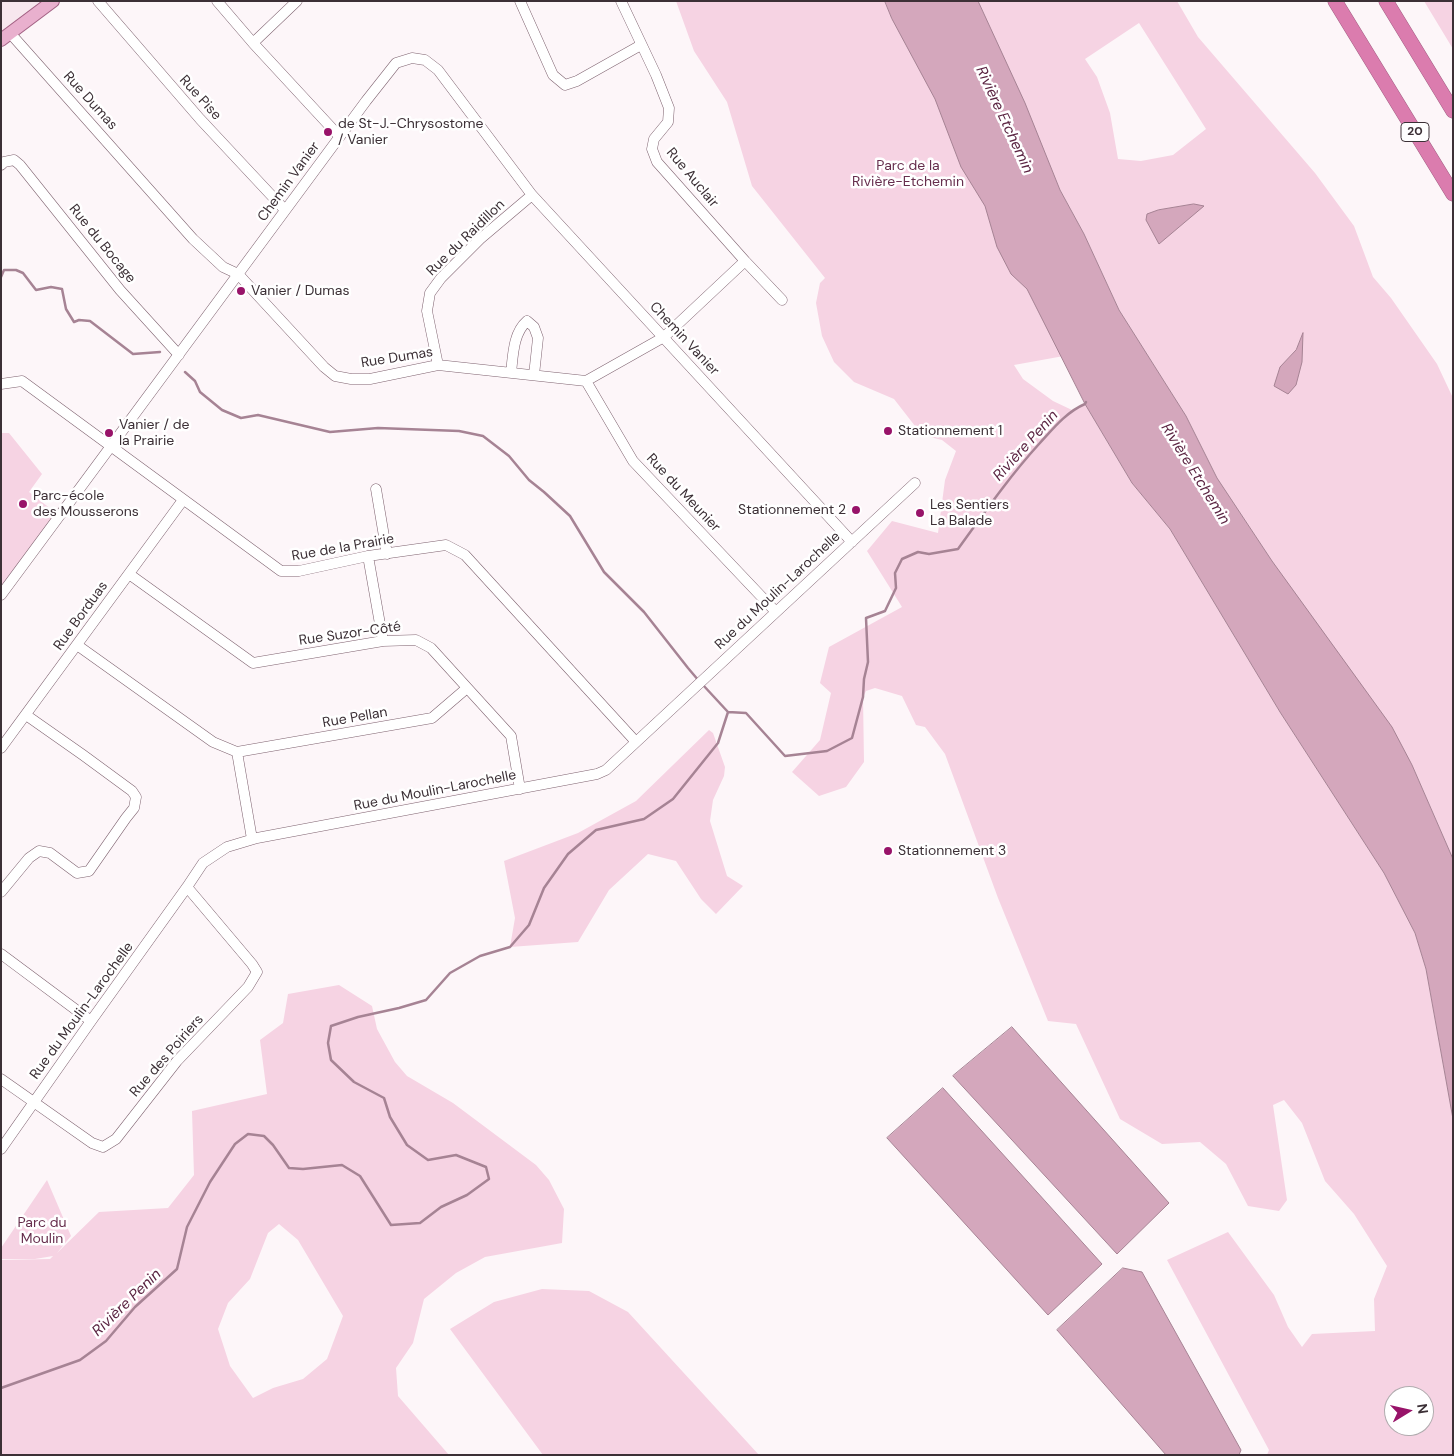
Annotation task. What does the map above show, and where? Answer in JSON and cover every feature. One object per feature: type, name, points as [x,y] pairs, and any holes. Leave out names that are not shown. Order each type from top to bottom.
[{"type":"highway","name":"20","points":[[1336,1],[1453,194]]},
{"type":"highway","points":[[1386,1],[1453,111]]},
{"type":"main road","points":[[6,36],[53,1]]},
{"type":"street","name":"Rue Pise","points":[[98,1],[200,120],[285,210]]},
{"type":"street","points":[[217,1],[339,136]]},
{"type":"street","points":[[253,43],[297,1]]},
{"type":"street","points":[[520,1],[553,75],[565,85],[577,81],[641,45]]},
{"type":"street","name":"Rue Auclair","points":[[621,1],[656,75],[669,108],[668,122],[654,139],[652,149],[657,162],[745,262],[782,300]]},
{"type":"street","name":"Rue Dumas","points":[[6,36],[193,239],[224,267],[238,274],[324,368],[336,376],[351,379],[370,378],[438,365],[586,380]]},
{"type":"street","name":"Chemin Vanier","points":[[1,595],[339,136],[396,64],[412,58],[425,60],[438,70],[532,195],[852,542]]},
{"type":"street","name":"Rue du Bocage","points":[[1,165],[4,162],[14,160],[20,165],[120,290],[179,355]]},
{"type":"street","name":"Rue du Raidillon","points":[[438,365],[427,311],[430,293],[441,278],[480,239],[532,195]]},
{"type":"street","points":[[586,380],[664,338],[745,262]]},
{"type":"street","points":[[511,373],[516,340],[522,325],[527,322],[534,327],[538,338],[534,375]]},
{"type":"street","name":"Rue du Meunier","points":[[586,380],[633,461],[776,612]]},
{"type":"street","name":"Rue de la Prairie","points":[[1,384],[22,382],[281,571],[299,571],[368,556],[446,545],[465,555],[636,742]]},
{"type":"street","name":"Rue du Moulin-Larochelle","points":[[1,1149],[203,864],[227,846],[252,839],[597,774],[606,770],[915,483]]},
{"type":"street","points":[[376,489],[387,554]]},
{"type":"street","name":"Rue Borduas","points":[[1,748],[183,500]]},
{"type":"street","points":[[368,556],[383,641]]},
{"type":"street","name":"Rue Suzor-Côté","points":[[129,574],[253,663],[383,641],[416,640],[431,648],[511,736],[520,789]]},
{"type":"street","points":[[77,645],[213,742],[238,752],[252,839]]},
{"type":"street","name":"Rue Pellan","points":[[238,752],[432,718],[467,688]]},
{"type":"street","points":[[1,892],[29,858],[39,851],[50,853],[78,872],[89,872],[134,808],[136,797],[132,791],[83,754],[26,715]]},
{"type":"street","name":"Rue des Poiriers","points":[[1,1079],[92,1143],[103,1147],[116,1139],[176,1061],[248,987],[257,972],[187,887]]},
{"type":"street","points":[[1,954],[91,1021]]},
{"type":"shaded area","points":[[1,1],[52,1],[1,41]]},
{"type":"green space","name":"Parc de la Rivière-Etchemin","points":[[676,1],[931,1],[1097,350],[1014,365],[1023,379],[1053,401],[1072,410],[1085,404],[1132,483],[1170,529],[1280,712],[1384,873],[1415,933],[1426,969],[1453,1119],[1453,1455],[1267,1455],[1269,1450],[1167,1260],[1228,1232],[1274,1295],[1288,1327],[1302,1347],[1312,1334],[1375,1331],[1374,1299],[1387,1266],[1354,1214],[1325,1181],[1302,1123],[1284,1100],[1273,1105],[1287,1200],[1279,1211],[1248,1206],[1226,1164],[1200,1142],[1162,1144],[1120,1119],[1076,1024],[1048,1021],[998,898],[945,754],[925,727],[916,725],[902,696],[875,688],[866,691],[863,697],[864,762],[846,787],[819,796],[792,772],[820,740],[831,693],[820,683],[829,647],[902,607],[867,551],[892,521],[938,533],[945,480],[956,451],[942,440],[922,435],[894,399],[854,382],[834,362],[822,336],[816,303],[820,283],[825,278],[752,186],[727,102],[694,51]]},
{"type":"green space","points":[[978,1],[1177,1],[1198,37],[1315,173],[1354,226],[1373,277],[1391,298],[1437,364],[1453,398],[1453,859],[1412,765],[1217,478],[1186,416],[1119,310],[1084,234],[1060,190]],"holes":[[[1139,23],[1206,129],[1173,155],[1141,161],[1118,159],[1110,113],[1097,77],[1085,59]],[[1302,335],[1288,394],[1280,368],[1296,350]]]},
{"type":"green space","points":[[1424,1],[1453,1],[1453,49]]},
{"type":"green space","name":"Parc-école des Mousserons","points":[[1,433],[9,433],[42,474],[29,492],[60,516],[1,595]]},
{"type":"green space","points":[[709,730],[713,733],[725,767],[724,776],[713,800],[710,821],[727,876],[743,886],[716,914],[701,899],[676,861],[648,854],[609,890],[578,942],[510,947],[515,918],[504,861],[578,833],[636,801]]},
{"type":"green space","name":"Parc du Moulin","points":[[339,985],[372,1006],[377,1029],[395,1062],[407,1076],[453,1103],[536,1165],[549,1180],[564,1209],[562,1243],[485,1257],[456,1273],[424,1299],[413,1343],[396,1368],[398,1396],[449,1455],[1,1455],[1,1260],[50,1259],[53,1256],[35,1259],[1,1259],[1,1248],[47,1180],[71,1236],[57,1253],[99,1212],[168,1208],[194,1175],[192,1111],[267,1094],[260,1040],[283,1023],[288,994]],"holes":[[[279,1224],[298,1240],[343,1316],[327,1359],[303,1379],[273,1388],[253,1398],[230,1366],[218,1329],[228,1303],[250,1279],[268,1233]]]},
{"type":"green space","points":[[542,1289],[589,1291],[628,1312],[759,1455],[543,1455],[450,1329],[494,1302]]},
{"type":"water","name":"Rivière Etchemin","points":[[885,1],[978,1],[1025,103],[1060,190],[1084,234],[1119,310],[1186,416],[1217,478],[1272,561],[1392,727],[1412,765],[1453,859],[1453,1119],[1426,969],[1415,933],[1384,873],[1280,712],[1170,529],[1132,483],[1085,404],[1027,289],[1011,274],[997,247],[985,206],[961,167],[935,99],[892,19]]},
{"type":"water","points":[[1194,204],[1204,206],[1159,244],[1146,220],[1147,214],[1158,210]]},
{"type":"water","points":[[1303,333],[1302,362],[1296,385],[1288,394],[1274,386],[1280,367],[1296,350]]},
{"type":"water","points":[[1012,1027],[1169,1203],[1117,1254],[953,1076]]},
{"type":"water","points":[[943,1088],[1102,1264],[1048,1315],[887,1138]]},
{"type":"water","points":[[1123,1268],[1142,1272],[1241,1450],[1239,1455],[1166,1455],[1057,1330]]},
{"type":"waterway","points":[[1,277],[4,270],[16,270],[23,273],[36,290],[51,287],[62,289],[66,309],[74,322],[79,320],[90,321],[133,354],[160,352]]},
{"type":"waterway","points":[[185,372],[195,381],[200,392],[222,410],[241,418],[258,415],[330,432],[378,428],[459,431],[483,436],[509,456],[529,480],[570,516],[604,572],[644,612],[699,681]]},
{"type":"waterway","name":"Rivière Penin","points":[[1,1388],[80,1360],[106,1341],[135,1307],[177,1269],[187,1227],[210,1182],[235,1144],[248,1134],[264,1136],[273,1145],[289,1168],[303,1169],[342,1165],[360,1176],[391,1225],[420,1223],[441,1207],[467,1195],[489,1179],[486,1167],[456,1155],[428,1160],[407,1145],[390,1117],[384,1098],[354,1082],[331,1060],[328,1043],[331,1026],[358,1017],[426,1000],[450,973],[480,956],[510,947],[529,925],[544,888],[568,854],[596,830],[644,819],[673,799],[718,743],[728,712],[746,713],[785,756],[827,751],[852,738],[863,697],[864,679],[868,662],[866,618],[885,611],[896,588],[895,573],[902,559],[918,552],[929,554],[958,549],[997,495],[1028,457],[1060,422],[1086,402]]},
{"type":"waterway","points":[[703,685],[728,712]]},
{"type":"place","name":"de St-J.-Chrysostome / Vanier","points":[[328,132]]},
{"type":"place","name":"Vanier / Dumas","points":[[241,291]]},
{"type":"place","name":"Stationnement 1","points":[[888,431]]},
{"type":"place","name":"Vanier / de la Prairie","points":[[109,433]]},
{"type":"place","name":"Parc-école des Mousserons","points":[[23,504]]},
{"type":"place","name":"Stationnement 2","points":[[856,510]]},
{"type":"place","name":"Les Sentiers La Balade","points":[[920,513]]},
{"type":"place","name":"Stationnement 3","points":[[888,851]]}]
